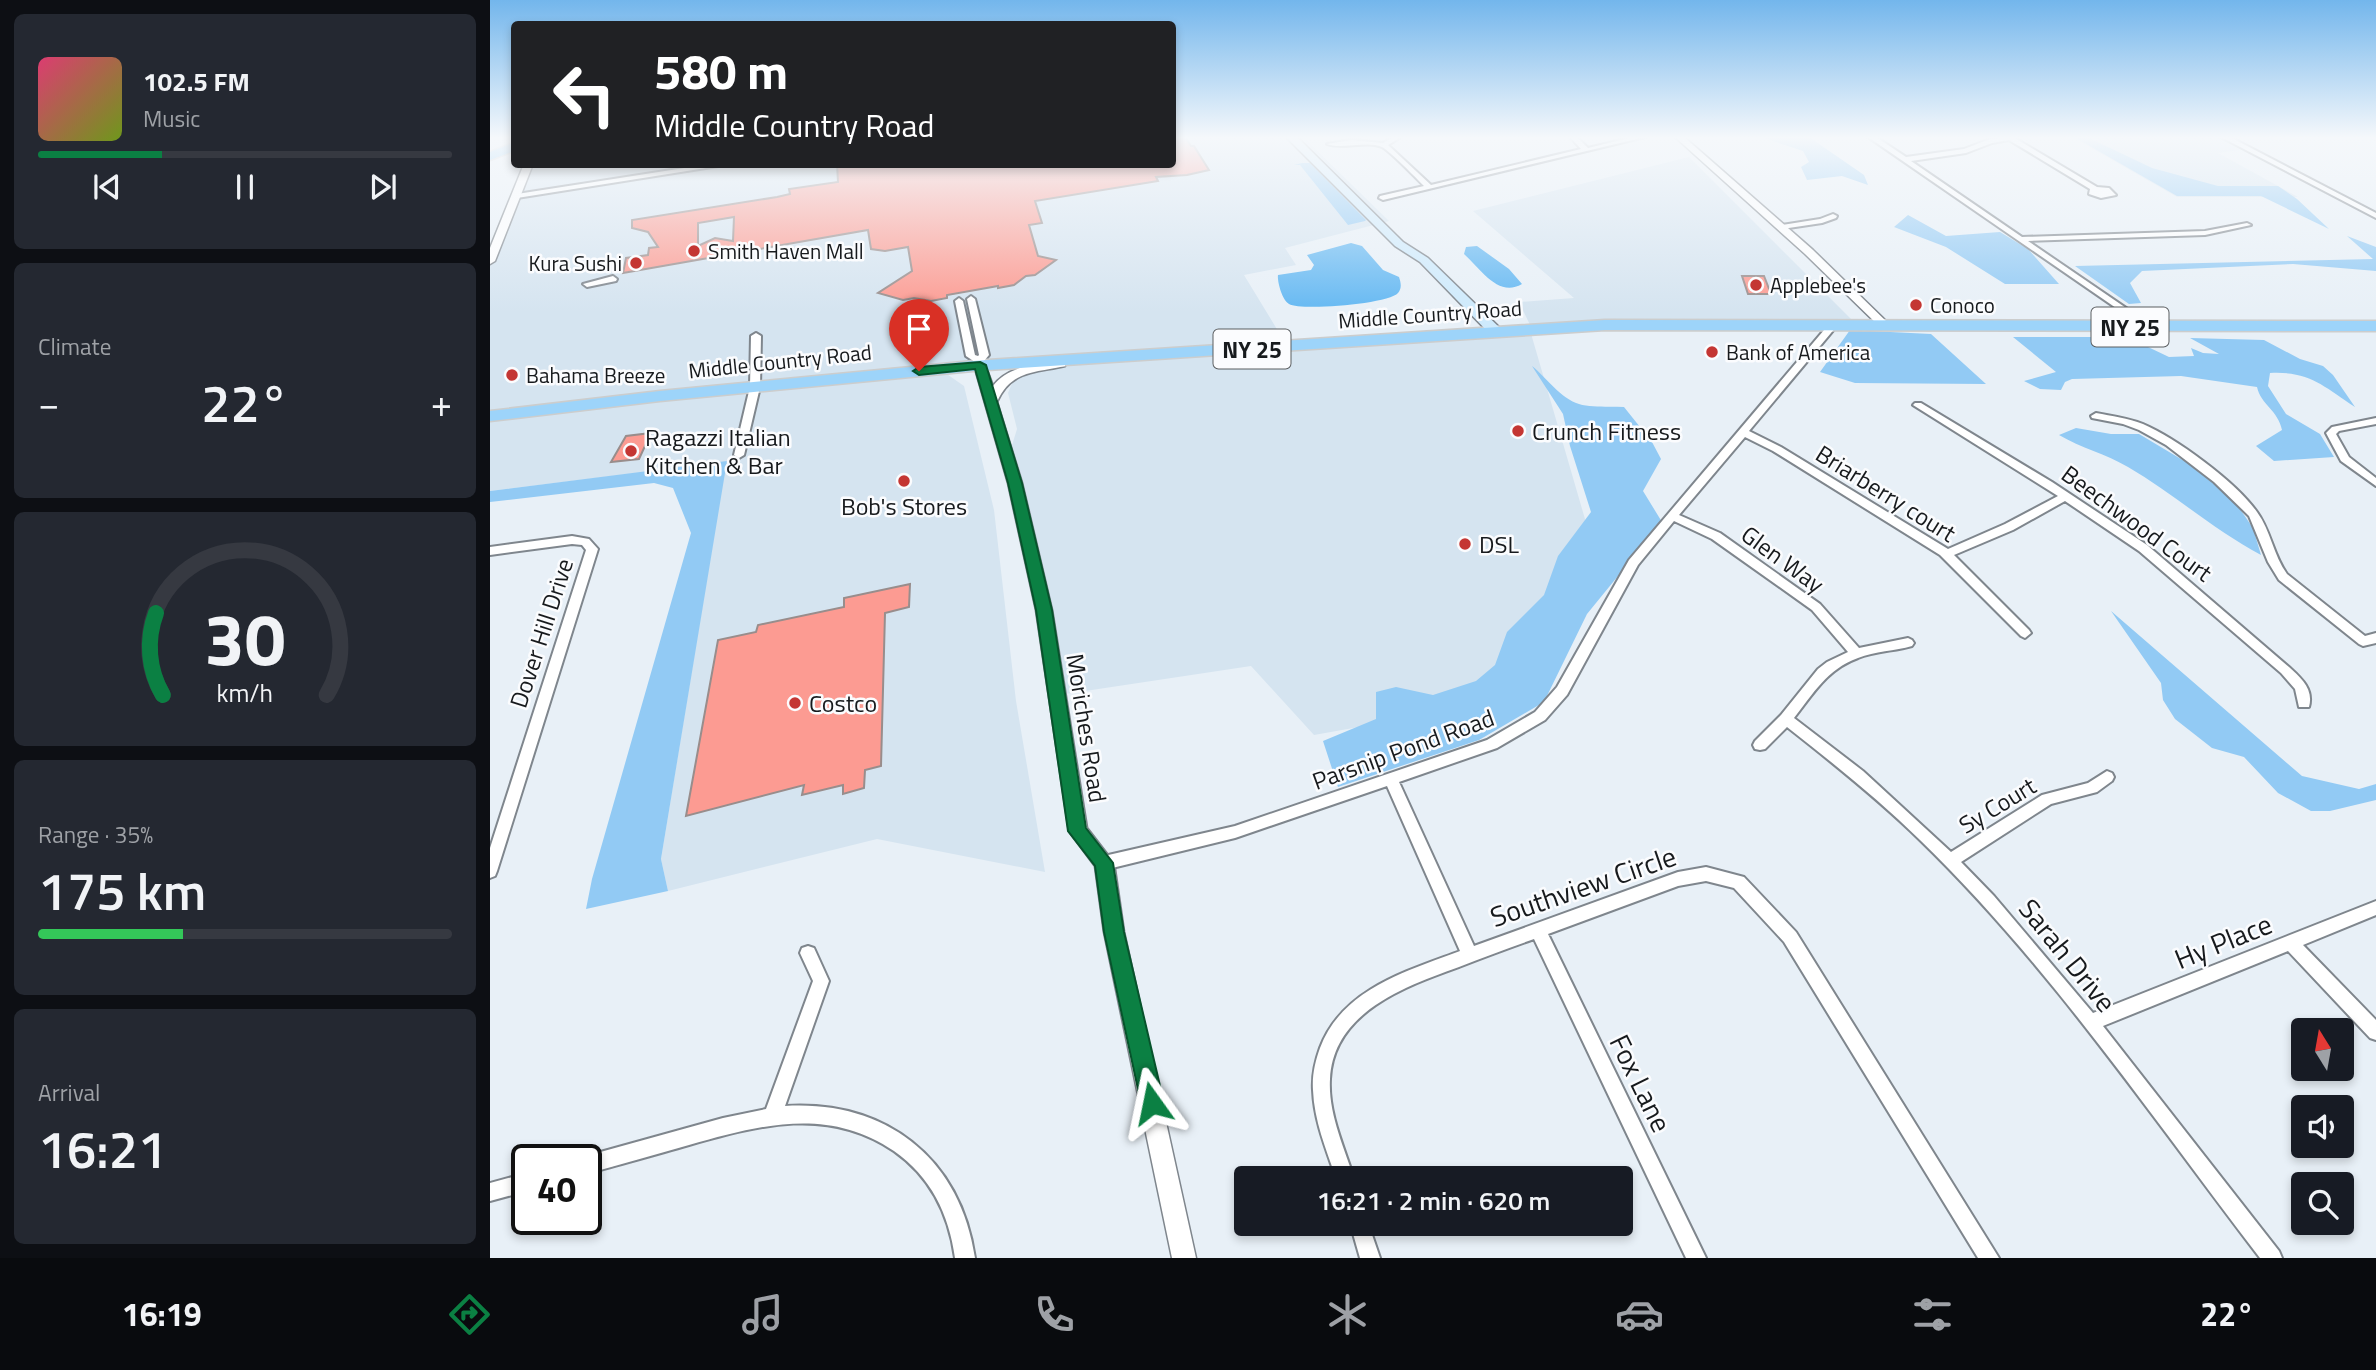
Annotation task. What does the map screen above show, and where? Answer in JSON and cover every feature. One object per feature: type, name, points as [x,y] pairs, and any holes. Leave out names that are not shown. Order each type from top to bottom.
[{"type":"main road","points":[[1350,196],[1399,244],[1424,260],[1496,332]]},
{"type":"main road","points":[[1365,196],[1412,241],[1424,260]]},
{"type":"main road","name":"Middle Country Road","points":[[490,416],[979,363],[1077,360],[1635,324],[2376,326]]},
{"type":"street","points":[[490,261],[517,196]]},
{"type":"street","points":[[1383,198],[1393,196]]},
{"type":"street","points":[[1747,196],[1884,325]]},
{"type":"street","points":[[1956,196],[2148,327]]},
{"type":"street","points":[[2337,196],[2376,216]]},
{"type":"street","points":[[1783,227],[1822,221],[1833,216]]},
{"type":"street","points":[[2021,239],[2205,233],[2247,225]]},
{"type":"street","points":[[587,284],[613,279]]},
{"type":"street","points":[[959,301],[971,356],[979,363],[984,355],[971,299]]},
{"type":"street","points":[[1672,516],[1833,325]]},
{"type":"street","points":[[739,455],[755,387],[756,336]]},
{"type":"street","points":[[992,401],[994,391],[1013,374],[1077,360]]},
{"type":"street","name":"Moriches Road","points":[[979,363],[1015,483],[1044,610],[1077,831],[1104,863]]},
{"type":"street","name":"Beechwood Court","points":[[1918,405],[2066,496],[2170,568],[2285,670],[2301,687],[2304,704]]},
{"type":"street","points":[[2096,416],[2134,424],[2151,432],[2226,487],[2252,512],[2283,577],[2370,639]]},
{"type":"street","points":[[2376,421],[2336,429],[2331,433],[2345,459],[2376,482]]},
{"type":"street","name":"Briarberry court","points":[[1743,432],[1777,449],[1919,534],[1947,554],[2025,633]]},
{"type":"street","points":[[1947,554],[2009,527],[2066,496]]},
{"type":"street","name":"Parsnip Pond Road","points":[[1104,863],[1235,832],[1391,780],[1492,744],[1540,716],[1562,691],[1633,563],[1672,516]]},
{"type":"street","name":"Glen Way","points":[[1672,516],[1716,536],[1816,607],[1856,653]]},
{"type":"street","name":"Dover Hill Drive","points":[[490,551],[572,540],[585,542],[592,549],[490,871]]},
{"type":"street","points":[[1760,745],[1786,719],[1822,672],[1856,653],[1908,643]]},
{"type":"street","name":"Sarah Drive","points":[[1786,719],[1846,763],[1950,860],[1995,907],[2091,1023],[2272,1258]]},
{"type":"street","name":"Sy Court","points":[[1950,860],[2047,799],[2092,788],[2107,778]]},
{"type":"street","points":[[1391,780],[1470,955]]},
{"type":"street","points":[[1104,863],[1114,932],[1184,1258]]},
{"type":"street","name":"Southview Circle","points":[[1341,1166],[1330,1128],[1321,1078],[1326,1053],[1358,1005],[1377,992],[1470,955],[1678,879],[1706,874],[1740,881],[1790,937],[1989,1258]]},
{"type":"street","name":"Hy Place","points":[[2091,1023],[2376,908]]},
{"type":"street","name":"Fox Lane","points":[[1539,932],[1696,1258]]},
{"type":"street","points":[[2290,942],[2376,1032]]},
{"type":"street","points":[[773,1115],[821,981],[808,953]]},
{"type":"street","points":[[602,1160],[745,1120],[773,1115],[805,1112],[864,1123],[888,1134],[923,1162],[944,1189],[963,1235],[965,1258]]},
{"type":"street","points":[[490,1192],[511,1186]]},
{"type":"street","points":[[1363,1236],[1370,1258]]},
{"type":"shaded area","points":[[517,196],[1363,196],[1389,221],[1285,248],[1296,265],[1244,275],[1278,331],[1283,346],[1532,329],[1519,302],[1574,298],[1473,211],[1534,196],[1728,196],[1857,325],[1532,330],[1601,574],[1503,689],[1387,722],[1314,735],[1251,666],[1052,696],[1009,455],[1017,429],[1008,393],[1015,376],[1029,363],[941,370],[964,386],[994,510],[1016,701],[1045,872],[877,839],[668,891],[661,859],[726,462],[490,491],[490,261]]},
{"type":"shaded area","points":[[1325,196],[1342,196],[1366,220],[1348,225]]},
{"type":"shaded area","points":[[2175,196],[2298,197],[2177,197]]},
{"type":"shaded area","points":[[2177,196],[2292,196],[2329,229],[2261,196]]},
{"type":"shaded area","points":[[1908,215],[1946,236],[2000,232],[2028,249],[2059,284],[2005,284],[1946,247],[1894,227]]},
{"type":"shaded area","points":[[2347,236],[2376,247],[2376,271],[2293,264],[2142,271],[2130,283],[2141,303],[2129,304],[2075,266],[2373,259]]},
{"type":"shaded area","points":[[1351,243],[1362,246],[1383,270],[1399,277],[1401,285],[1398,293],[1379,300],[1345,305],[1310,307],[1286,302],[1280,290],[1278,275],[1311,270],[1314,265],[1307,255]]},
{"type":"shaded area","points":[[1477,246],[1509,269],[1522,284],[1505,287],[1490,280],[1464,254],[1466,247]]},
{"type":"shaded area","points":[[1850,330],[1931,334],[1986,384],[1855,383],[1820,372]]},
{"type":"shaded area","points":[[2013,337],[2127,337],[2169,357],[2194,356],[2191,348],[2203,353],[2219,354],[2190,338],[2264,340],[2300,359],[2323,366],[2333,375],[2355,407],[2325,386],[2306,377],[2270,373],[2268,386],[2286,414],[2320,434],[2334,457],[2274,461],[2256,446],[2282,430],[2277,417],[2257,387],[2181,376],[2072,379],[2065,382],[2061,390],[2040,389],[2024,381],[2056,372]]},
{"type":"shaded area","points":[[1532,366],[1572,401],[1590,406],[1624,407],[1652,442],[1661,459],[1643,491],[1662,522],[1587,614],[1544,702],[1479,740],[1338,787],[1323,741],[1376,719],[1376,692],[1396,687],[1433,695],[1476,681],[1495,665],[1507,632],[1544,595],[1558,556],[1591,512],[1563,414]]},
{"type":"shaded area","points":[[2076,428],[2111,434],[2139,434],[2191,465],[2229,493],[2253,528],[2261,555],[2128,467],[2059,435]]},
{"type":"shaded area","points":[[727,461],[661,859],[668,891],[586,909],[592,879],[691,533],[673,488],[654,483],[490,502],[490,491]]},
{"type":"shaded area","points":[[2111,611],[2302,776],[2359,789],[2376,784],[2376,800],[2330,811],[2311,811],[2278,793],[2244,757],[2212,748],[2175,719],[2163,700],[2161,683]]},
{"type":"building","name":"Smith Haven Mall","points":[[1068,196],[1035,201],[1042,223],[1029,225],[1038,256],[1056,260],[1035,275],[1026,276],[1014,285],[947,295],[947,298],[931,301],[914,298],[903,300],[878,293],[912,271],[908,247],[885,251],[871,249],[868,230],[623,273],[626,258],[648,255],[649,248],[658,247],[648,232],[632,228],[632,220],[777,197]],"holes":[[[734,217],[733,241],[715,238],[698,246],[698,223]]]},
{"type":"building","name":"Applebee's","points":[[1742,276],[1764,276],[1771,294],[1748,294]]},
{"type":"building","name":"Ragazzi Italian Kitchen & Bar","points":[[651,433],[639,459],[611,462],[626,436]]},
{"type":"building","name":"Costco","points":[[910,584],[909,607],[885,613],[881,766],[865,770],[864,788],[843,794],[843,785],[802,795],[804,785],[686,816],[718,640],[756,632],[758,625],[844,607],[844,598]]},
{"type":"place","name":"Smith Haven Mall","points":[[694,251]]},
{"type":"place","name":"Kura Sushi","points":[[636,263]]},
{"type":"place","name":"Applebee's","points":[[1756,285]]},
{"type":"place","name":"Conoco","points":[[1916,305]]},
{"type":"place","name":"Bank of America","points":[[1712,352]]},
{"type":"place","name":"Bahama Breeze","points":[[512,375]]},
{"type":"place","name":"Crunch Fitness","points":[[1518,431]]},
{"type":"place","name":"Ragazzi Italian Kitchen & Bar","points":[[631,451]]},
{"type":"place","name":"Bob's Stores","points":[[904,481]]},
{"type":"place","name":"DSL","points":[[1465,544]]},
{"type":"place","name":"Costco","points":[[795,703]]},
{"type":"route","points":[[919,371],[980,365],[992,401],[1015,483],[1044,610],[1077,831],[1104,863],[1114,932],[1152,1103]]}]
